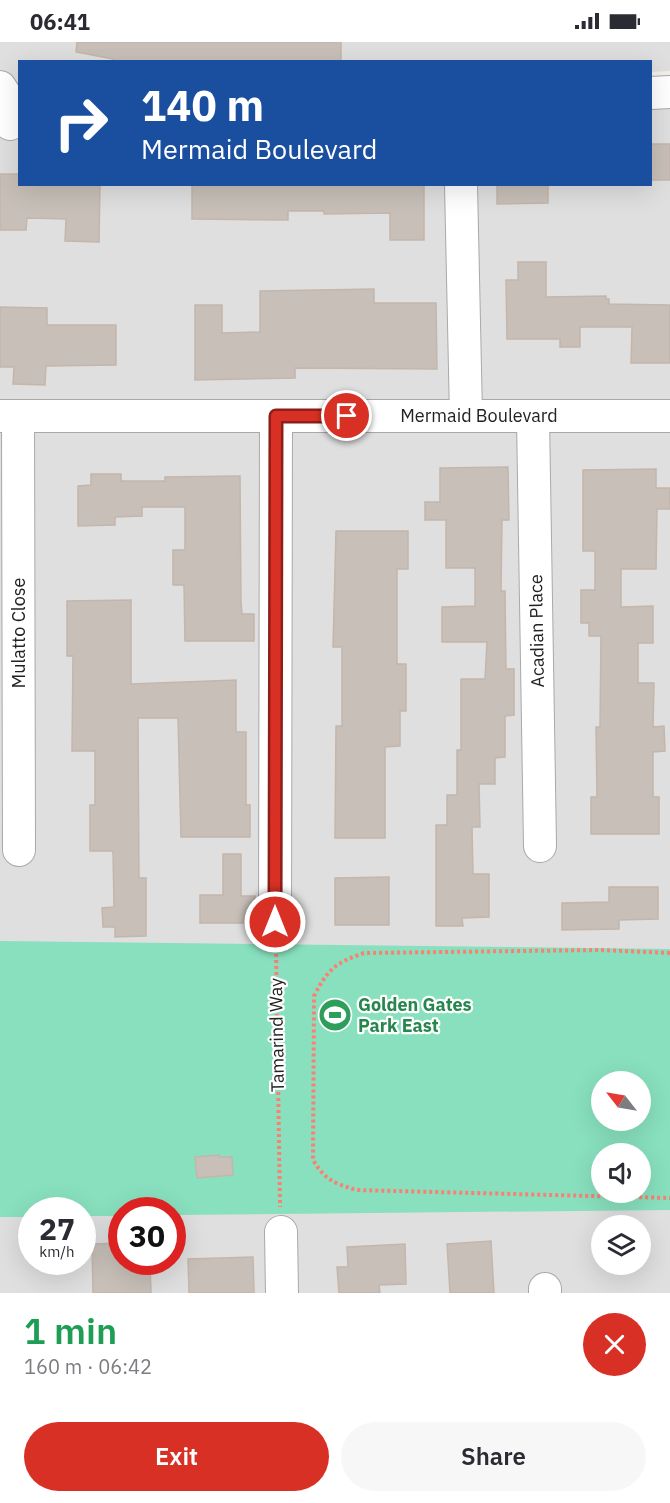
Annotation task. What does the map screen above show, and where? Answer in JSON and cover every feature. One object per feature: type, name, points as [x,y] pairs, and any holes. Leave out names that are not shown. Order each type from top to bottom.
[{"type":"street","points":[[0,87],[7,98],[10,124]]},
{"type":"street","points":[[652,93],[670,92]]},
{"type":"street","points":[[461,186],[466,416]]},
{"type":"street","name":"Mermaid Boulevard","points":[[9,416],[670,416]]},
{"type":"street","name":"Mulatto Close","points":[[9,416],[20,850]]},
{"type":"street","points":[[275,922],[276,416]]},
{"type":"street","name":"Acadian Place","points":[[533,417],[540,846]]},
{"type":"street","points":[[281,1232],[282,1293]]},
{"type":"path","name":"Tamarind Way","points":[[275,922],[281,1232]]},
{"type":"path","points":[[670,953],[601,950],[364,953],[342,961],[324,976],[314,996],[313,1148],[313,1160],[321,1175],[356,1190],[670,1198]]},
{"type":"shaded area","points":[[0,42],[670,42],[670,71],[652,72],[652,60],[18,60],[18,102],[0,103]]},
{"type":"shaded area","points":[[670,105],[670,1293],[0,1293],[0,134],[18,133],[18,186],[652,186],[652,106]]},
{"type":"green space","name":"Golden Gates Park East","points":[[0,941],[670,949],[670,1210],[186,1215],[186,1197],[108,1197],[108,1216],[96,1216],[96,1197],[18,1197],[18,1217],[0,1217]]},
{"type":"building","points":[[77,42],[341,42],[341,60],[113,60],[76,52]]},
{"type":"building","points":[[652,144],[670,144],[670,180],[652,180]]},
{"type":"building","points":[[0,174],[18,174],[18,186],[100,186],[99,242],[65,241],[66,219],[27,218],[26,230],[0,230]]},
{"type":"building","points":[[192,186],[424,186],[424,240],[390,240],[390,213],[324,214],[324,211],[288,211],[288,220],[192,219]]},
{"type":"building","points":[[497,186],[548,186],[548,203],[497,204]]},
{"type":"building","points":[[518,262],[546,262],[546,297],[606,296],[609,304],[670,305],[670,363],[631,363],[632,327],[580,327],[580,347],[560,347],[560,339],[507,339],[506,280],[518,280]]},
{"type":"building","points":[[374,289],[374,303],[436,303],[437,369],[295,368],[295,378],[195,380],[195,305],[222,305],[222,333],[260,332],[260,291]]},
{"type":"building","points":[[0,307],[47,308],[47,325],[116,325],[116,365],[46,366],[45,385],[13,384],[14,367],[0,367]]},
{"type":"building","points":[[508,467],[509,520],[502,520],[501,591],[505,591],[506,669],[514,669],[514,715],[505,716],[505,757],[495,758],[495,784],[479,784],[480,827],[472,827],[473,874],[489,874],[489,917],[462,918],[463,926],[436,926],[436,825],[447,825],[447,795],[457,795],[457,750],[461,750],[461,679],[485,679],[487,642],[442,642],[442,607],[475,606],[475,568],[446,568],[446,520],[425,520],[425,502],[440,502],[440,468]]},
{"type":"building","points":[[656,469],[656,488],[670,488],[670,509],[657,509],[656,569],[621,569],[621,607],[653,606],[653,643],[638,643],[638,683],[654,683],[653,727],[664,726],[665,751],[653,752],[653,797],[659,797],[659,834],[591,834],[591,797],[597,797],[596,727],[600,727],[601,636],[589,636],[589,623],[581,623],[581,590],[595,590],[595,551],[583,551],[583,470]]},
{"type":"building","points":[[91,474],[121,474],[121,481],[165,481],[165,477],[240,476],[242,614],[254,614],[254,641],[185,641],[184,585],[173,585],[173,550],[185,550],[185,507],[142,507],[142,516],[115,517],[115,525],[78,526],[78,486],[91,485]]},
{"type":"building","points":[[336,531],[408,531],[408,569],[397,569],[397,664],[406,664],[406,711],[400,711],[400,746],[385,747],[385,838],[335,838],[336,726],[342,726],[342,647],[333,647]]},
{"type":"building","points":[[131,600],[131,684],[236,680],[236,732],[246,732],[246,805],[250,805],[250,837],[181,837],[178,718],[138,718],[139,878],[146,878],[146,936],[115,937],[115,927],[103,927],[102,908],[114,907],[113,851],[90,851],[90,805],[95,805],[95,751],[72,751],[73,656],[67,656],[67,601]]},
{"type":"building","points":[[223,854],[241,854],[241,896],[255,896],[255,923],[200,923],[200,895],[223,895]]},
{"type":"building","points":[[389,877],[389,925],[335,925],[335,878]]},
{"type":"building","points":[[609,887],[658,887],[658,919],[619,920],[619,929],[562,930],[562,903],[609,902]]},
{"type":"building","points":[[219,1155],[219,1157],[232,1157],[233,1175],[197,1178],[195,1157]]},
{"type":"building","points":[[491,1241],[494,1293],[450,1293],[447,1244]]},
{"type":"building","points":[[108,1243],[108,1275],[150,1275],[151,1293],[93,1293],[93,1275],[96,1275],[96,1244]]},
{"type":"building","points":[[405,1244],[406,1284],[379,1285],[380,1293],[339,1293],[337,1267],[348,1267],[347,1247]]},
{"type":"building","points":[[253,1257],[254,1293],[189,1293],[188,1259]]},
{"type":"place","name":"Golden Gates Park East","points":[[335,1015]]},
{"type":"route","points":[[275,922],[276,416],[347,416]]}]
